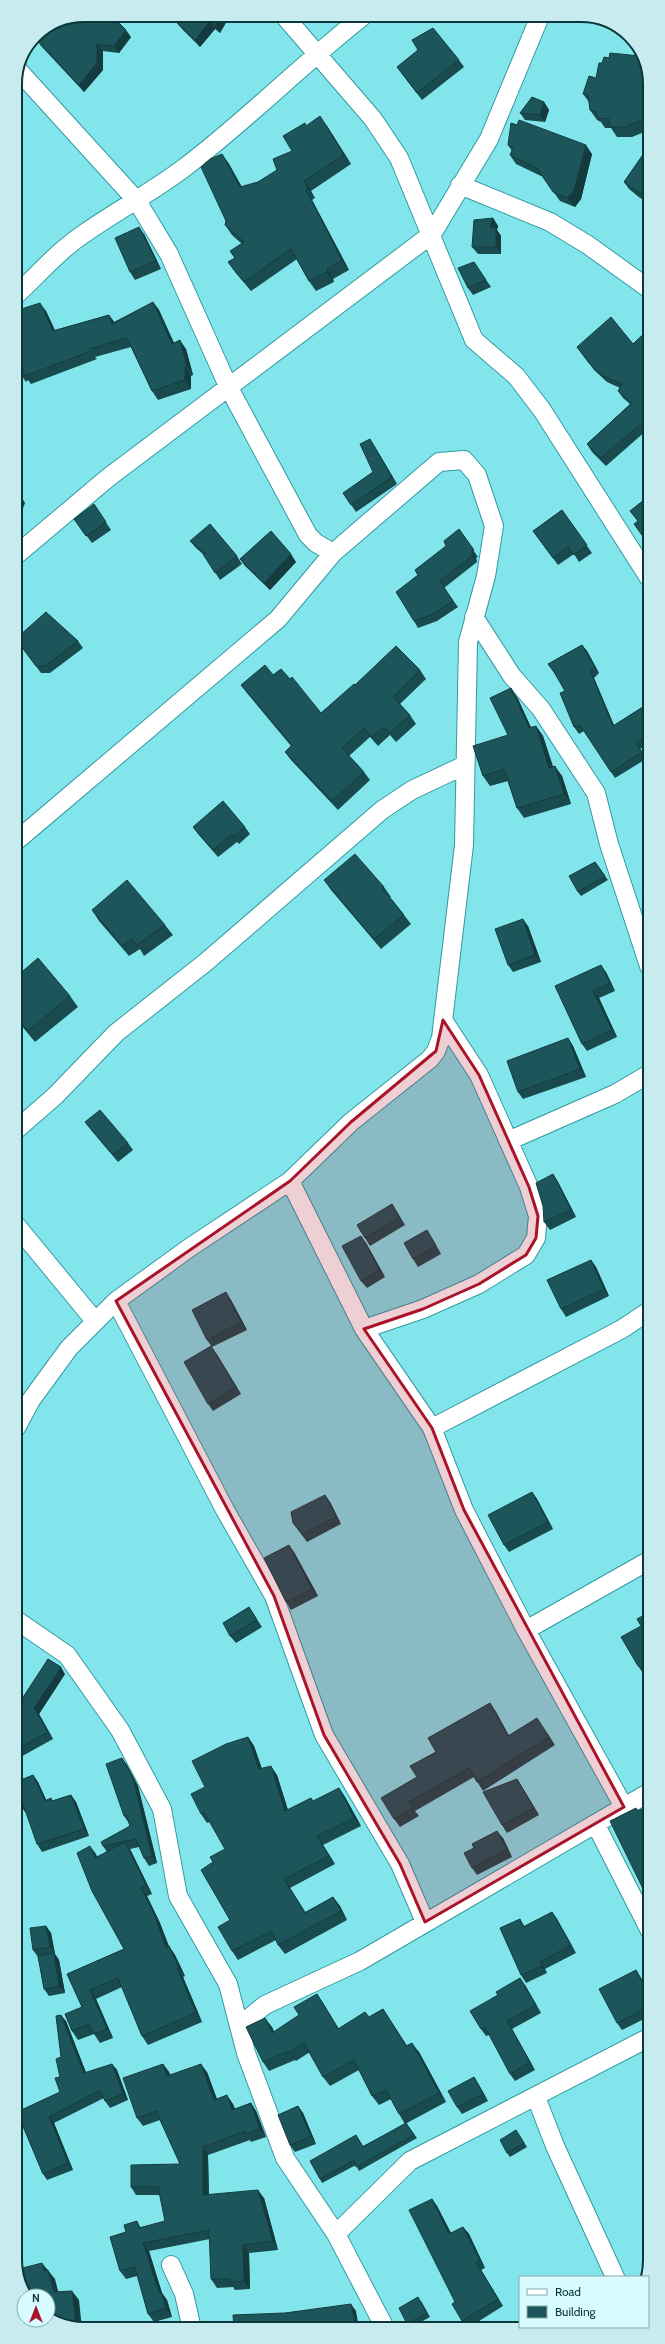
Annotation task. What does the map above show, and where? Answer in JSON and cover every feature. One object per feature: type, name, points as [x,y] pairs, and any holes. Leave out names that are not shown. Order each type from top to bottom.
[{"type":"street","points":[[289,22],[373,118],[399,158],[432,234],[474,340],[516,376],[542,410],[643,569]]},
{"type":"street","points":[[22,289],[74,241],[137,201],[184,168],[230,131],[316,54],[356,22]]},
{"type":"street","points":[[22,550],[109,476],[432,234],[460,185],[489,139],[538,22]]},
{"type":"street","points":[[23,75],[137,201],[169,254],[228,386],[308,534],[316,543],[333,553]]},
{"type":"street","points":[[460,185],[550,222],[588,244],[643,285]]},
{"type":"street","points":[[22,837],[278,619],[333,553],[439,462],[464,460],[477,475],[494,526],[486,576],[468,642],[466,671],[464,844],[441,1038],[436,1051],[430,1059],[352,1122],[290,1181],[189,1248],[116,1301],[69,1348],[31,1400],[22,1417]]},
{"type":"street","points":[[474,617],[512,676],[541,709],[596,793],[609,844],[643,948]]},
{"type":"street","points":[[22,1125],[55,1096],[116,1033],[206,962],[382,810],[412,790],[465,765]]},
{"type":"street","points":[[364,1329],[423,1309],[479,1284],[526,1255],[536,1238],[538,1216],[529,1187],[479,1075],[443,1020]]},
{"type":"street","points":[[508,1141],[615,1094],[643,1078]]},
{"type":"street","points":[[290,1181],[364,1329],[432,1428],[464,1510],[526,1630],[624,1807]]},
{"type":"street","points":[[22,1232],[95,1321]]},
{"type":"street","points":[[116,1301],[225,1510],[274,1596],[324,1735],[400,1864],[425,1922]]},
{"type":"street","points":[[432,1428],[622,1328],[643,1315]]},
{"type":"street","points":[[526,1630],[643,1564]]},
{"type":"street","points":[[22,1624],[67,1655],[120,1730],[162,1809],[178,1896],[228,1984],[246,2053],[285,2158],[336,2234],[382,2322]]},
{"type":"street","points":[[239,2026],[265,2005],[360,1961],[425,1922],[596,1825],[643,1796]]},
{"type":"street","points":[[596,1825],[643,1917]]},
{"type":"street","points":[[336,2234],[410,2161],[643,2041]]},
{"type":"street","points":[[536,2097],[554,2146],[615,2276]]},
{"type":"street","points":[[171,2265],[184,2294],[190,2322]]},
{"type":"highlighted area","points":[[443,1020],[479,1075],[529,1187],[538,1216],[536,1238],[526,1255],[479,1284],[423,1309],[364,1329],[432,1428],[464,1510],[624,1807],[425,1922],[400,1864],[324,1735],[274,1596],[116,1301],[290,1181],[351,1122],[436,1051]]},
{"type":"building","points":[[118,22],[126,30],[114,46],[97,44],[97,63],[79,85],[39,42],[50,32],[72,23]]},
{"type":"building","points":[[178,22],[209,22],[195,40],[177,23]]},
{"type":"building","points":[[211,22],[217,22],[215,26]]},
{"type":"building","points":[[433,28],[459,60],[417,93],[397,67],[418,50],[412,40]]},
{"type":"building","points":[[610,53],[636,56],[642,72],[643,120],[625,127],[610,127],[609,119],[598,118],[596,112],[590,110],[588,95],[583,94],[589,76],[596,78],[599,63],[602,63],[604,57],[609,58]]},
{"type":"building","points":[[532,97],[544,102],[540,115],[520,113]]},
{"type":"building","points":[[320,116],[344,155],[304,181],[308,189],[306,190],[342,260],[327,269],[327,272],[309,281],[291,249],[244,282],[228,262],[235,258],[230,251],[244,242],[225,225],[226,221],[201,167],[210,159],[222,154],[240,187],[258,182],[277,170],[273,159],[292,151],[283,136],[305,123],[306,126]]},
{"type":"building","points":[[519,120],[586,145],[574,190],[568,198],[553,192],[537,168],[510,155],[513,148],[508,145],[511,123],[517,125]]},
{"type":"building","points":[[643,154],[643,193],[624,182]]},
{"type":"building","points":[[493,218],[490,227],[496,228],[496,247],[472,247],[474,220]]},
{"type":"building","points":[[139,227],[156,261],[130,272],[115,238]]},
{"type":"building","points":[[474,262],[486,280],[468,288],[458,268]]},
{"type":"building","points":[[153,302],[172,344],[180,340],[187,366],[185,367],[185,380],[152,391],[127,338],[89,349],[91,351],[25,376],[23,371],[22,372],[22,309],[40,303],[53,331],[109,315],[112,324]]},
{"type":"building","points":[[611,317],[633,344],[643,335],[643,424],[642,423],[601,458],[587,444],[632,403],[618,391],[622,384],[601,375],[589,363],[577,347]]},
{"type":"building","points":[[370,439],[392,477],[351,505],[343,493],[373,472],[360,444]]},
{"type":"building","points":[[643,501],[643,537],[634,524],[638,521],[630,511]]},
{"type":"building","points":[[94,504],[106,522],[86,536],[74,519]]},
{"type":"building","points":[[562,510],[587,545],[574,555],[568,547],[553,558],[533,531]]},
{"type":"building","points":[[210,524],[237,556],[215,573],[203,554],[205,553],[190,541]]},
{"type":"building","points":[[459,529],[474,550],[472,551],[472,556],[440,581],[453,601],[433,614],[414,621],[396,592],[418,575],[415,570],[446,546],[444,541]]},
{"type":"building","points":[[271,531],[291,554],[264,583],[240,559]]},
{"type":"building","points":[[46,612],[78,641],[45,666],[36,666],[22,647],[22,633]]},
{"type":"building","points":[[582,645],[595,667],[590,671],[613,726],[643,707],[643,738],[636,743],[642,752],[611,772],[580,725],[574,727],[560,693],[565,691],[548,664]]},
{"type":"building","points":[[396,646],[420,670],[393,697],[410,715],[390,733],[384,727],[372,737],[364,728],[342,748],[364,772],[332,801],[285,752],[292,745],[241,685],[265,665],[273,675],[281,669],[290,679],[292,677],[321,713],[354,684],[355,685]]},
{"type":"building","points":[[511,688],[529,728],[536,726],[549,768],[555,766],[564,794],[517,808],[504,769],[483,776],[473,746],[508,735],[490,698]]},
{"type":"building","points":[[223,801],[245,827],[234,836],[232,834],[213,850],[193,827]]},
{"type":"building","points":[[355,854],[384,887],[382,888],[404,915],[374,939],[324,880]]},
{"type":"building","points":[[595,862],[605,876],[578,892],[569,876]]},
{"type":"building","points":[[127,880],[165,925],[137,945],[132,939],[122,946],[92,910]]},
{"type":"building","points":[[523,919],[535,955],[508,965],[495,929]]},
{"type":"building","points":[[38,958],[70,996],[28,1031],[22,1024],[22,972]]},
{"type":"building","points":[[601,965],[610,983],[593,991],[612,1030],[582,1044],[555,986]]},
{"type":"building","points":[[568,1038],[580,1069],[518,1092],[507,1061]]},
{"type":"building","points":[[100,1110],[128,1143],[113,1155],[85,1122]]},
{"type":"building","points":[[553,1174],[571,1210],[544,1222],[543,1206],[536,1183]]},
{"type":"building","points":[[392,1204],[400,1218],[365,1238],[357,1225]]},
{"type":"building","points":[[427,1230],[436,1246],[413,1259],[404,1243]]},
{"type":"building","points":[[361,1236],[380,1270],[361,1281],[342,1246]]},
{"type":"building","points":[[591,1260],[604,1289],[561,1309],[547,1280]]},
{"type":"building","points":[[226,1292],[241,1322],[207,1340],[192,1310]]},
{"type":"building","points":[[211,1346],[236,1387],[208,1404],[184,1362]]},
{"type":"building","points":[[532,1492],[548,1522],[504,1545],[488,1515]]},
{"type":"building","points":[[325,1495],[336,1517],[302,1534],[293,1523],[291,1512]]},
{"type":"building","points":[[289,1545],[312,1589],[286,1602],[264,1558]]},
{"type":"building","points":[[249,1607],[257,1620],[230,1636],[223,1623]]},
{"type":"building","points":[[643,1616],[643,1673],[621,1637],[641,1626],[637,1619]]},
{"type":"building","points":[[48,1659],[61,1667],[34,1708],[48,1732],[22,1747],[22,1699]]},
{"type":"building","points":[[490,1703],[508,1736],[537,1718],[549,1737],[477,1782],[469,1768],[409,1802],[413,1808],[394,1819],[381,1798],[417,1777],[410,1766],[436,1752],[428,1738]]},
{"type":"building","points":[[248,1737],[259,1769],[271,1766],[285,1811],[311,1798],[313,1801],[339,1788],[354,1818],[317,1836],[329,1856],[284,1879],[305,1913],[333,1897],[341,1911],[278,1945],[272,1931],[232,1951],[218,1927],[230,1920],[201,1870],[213,1862],[210,1857],[225,1849],[204,1812],[201,1814],[191,1794],[205,1787],[192,1761],[226,1744]]},
{"type":"building","points":[[122,1758],[133,1778],[152,1856],[144,1858],[136,1839],[103,1846],[101,1842],[130,1826],[126,1815],[124,1816],[106,1764]]},
{"type":"building","points":[[33,1775],[45,1801],[51,1798],[52,1801],[71,1795],[84,1829],[37,1844],[22,1804],[22,1780]]},
{"type":"building","points":[[517,1779],[534,1808],[502,1825],[483,1792]]},
{"type":"building","points":[[636,1808],[638,1811],[643,1808],[643,1889],[610,1821]]},
{"type":"building","points":[[497,1831],[507,1849],[472,1868],[464,1853],[474,1848],[472,1844]]},
{"type":"building","points":[[125,1842],[146,1885],[141,1888],[154,1914],[166,1948],[169,1946],[179,1968],[177,1968],[196,2013],[142,2036],[118,1978],[90,1990],[107,2029],[94,2034],[89,2024],[72,2031],[65,2014],[82,2007],[67,1974],[124,1949],[92,1891],[77,1853],[90,1846],[95,1858]]},
{"type":"building","points":[[552,1912],[571,1945],[540,1962],[542,1966],[521,1975],[500,1928],[520,1919],[523,1927]]},
{"type":"building","points":[[46,1926],[50,1947],[33,1950],[30,1928]]},
{"type":"building","points":[[54,1953],[59,1986],[44,1989],[38,1956]]},
{"type":"building","points":[[636,1970],[643,1984],[643,2010],[617,2023],[599,1989]]},
{"type":"building","points":[[520,1978],[536,2005],[507,2021],[530,2062],[510,2074],[485,2027],[481,2029],[470,2011],[498,1995],[496,1992]]},
{"type":"building","points":[[317,1994],[338,2029],[365,2012],[369,2017],[383,2009],[406,2046],[412,2043],[439,2093],[399,2114],[386,2090],[372,2096],[354,2060],[323,2077],[304,2043],[290,2052],[289,2051],[263,2062],[246,2027],[265,2018],[272,2033],[299,2015],[294,2007]]},
{"type":"building","points":[[61,2015],[84,2073],[112,2064],[123,2094],[105,2101],[100,2090],[49,2117],[68,2163],[43,2174],[22,2124],[22,2110],[60,2092],[55,2078],[60,2077],[56,2059],[61,2057],[56,2016]]},
{"type":"building","points":[[163,2064],[167,2076],[201,2064],[214,2100],[227,2095],[232,2110],[251,2103],[260,2129],[246,2134],[245,2131],[203,2147],[203,2195],[258,2190],[273,2241],[243,2245],[244,2281],[230,2282],[230,2279],[211,2279],[209,2230],[143,2243],[159,2292],[161,2292],[166,2308],[148,2314],[135,2267],[120,2271],[110,2237],[126,2232],[124,2225],[137,2221],[139,2228],[165,2221],[158,2187],[131,2187],[131,2165],[180,2164],[156,2111],[137,2118],[123,2078]]},
{"type":"building","points":[[474,2077],[483,2094],[457,2107],[448,2091]]},
{"type":"building","points":[[298,2106],[311,2136],[290,2145],[278,2115]]},
{"type":"building","points":[[406,2123],[414,2135],[356,2167],[354,2160],[320,2179],[310,2161],[356,2135],[363,2147]]},
{"type":"building","points":[[516,2130],[524,2143],[507,2153],[500,2140]]},
{"type":"building","points":[[432,2199],[449,2234],[463,2227],[480,2260],[476,2262],[498,2299],[462,2321],[452,2304],[455,2302],[409,2210]]},
{"type":"building","points":[[42,2263],[44,2271],[48,2270],[53,2288],[29,2288],[23,2268]]},
{"type":"building","points":[[72,2291],[75,2321],[56,2315],[56,2292]]},
{"type":"building","points":[[418,2297],[427,2313],[411,2322],[406,2322],[399,2308]]},
{"type":"building","points":[[351,2304],[355,2322],[234,2322],[233,2315],[285,2313]]}]
